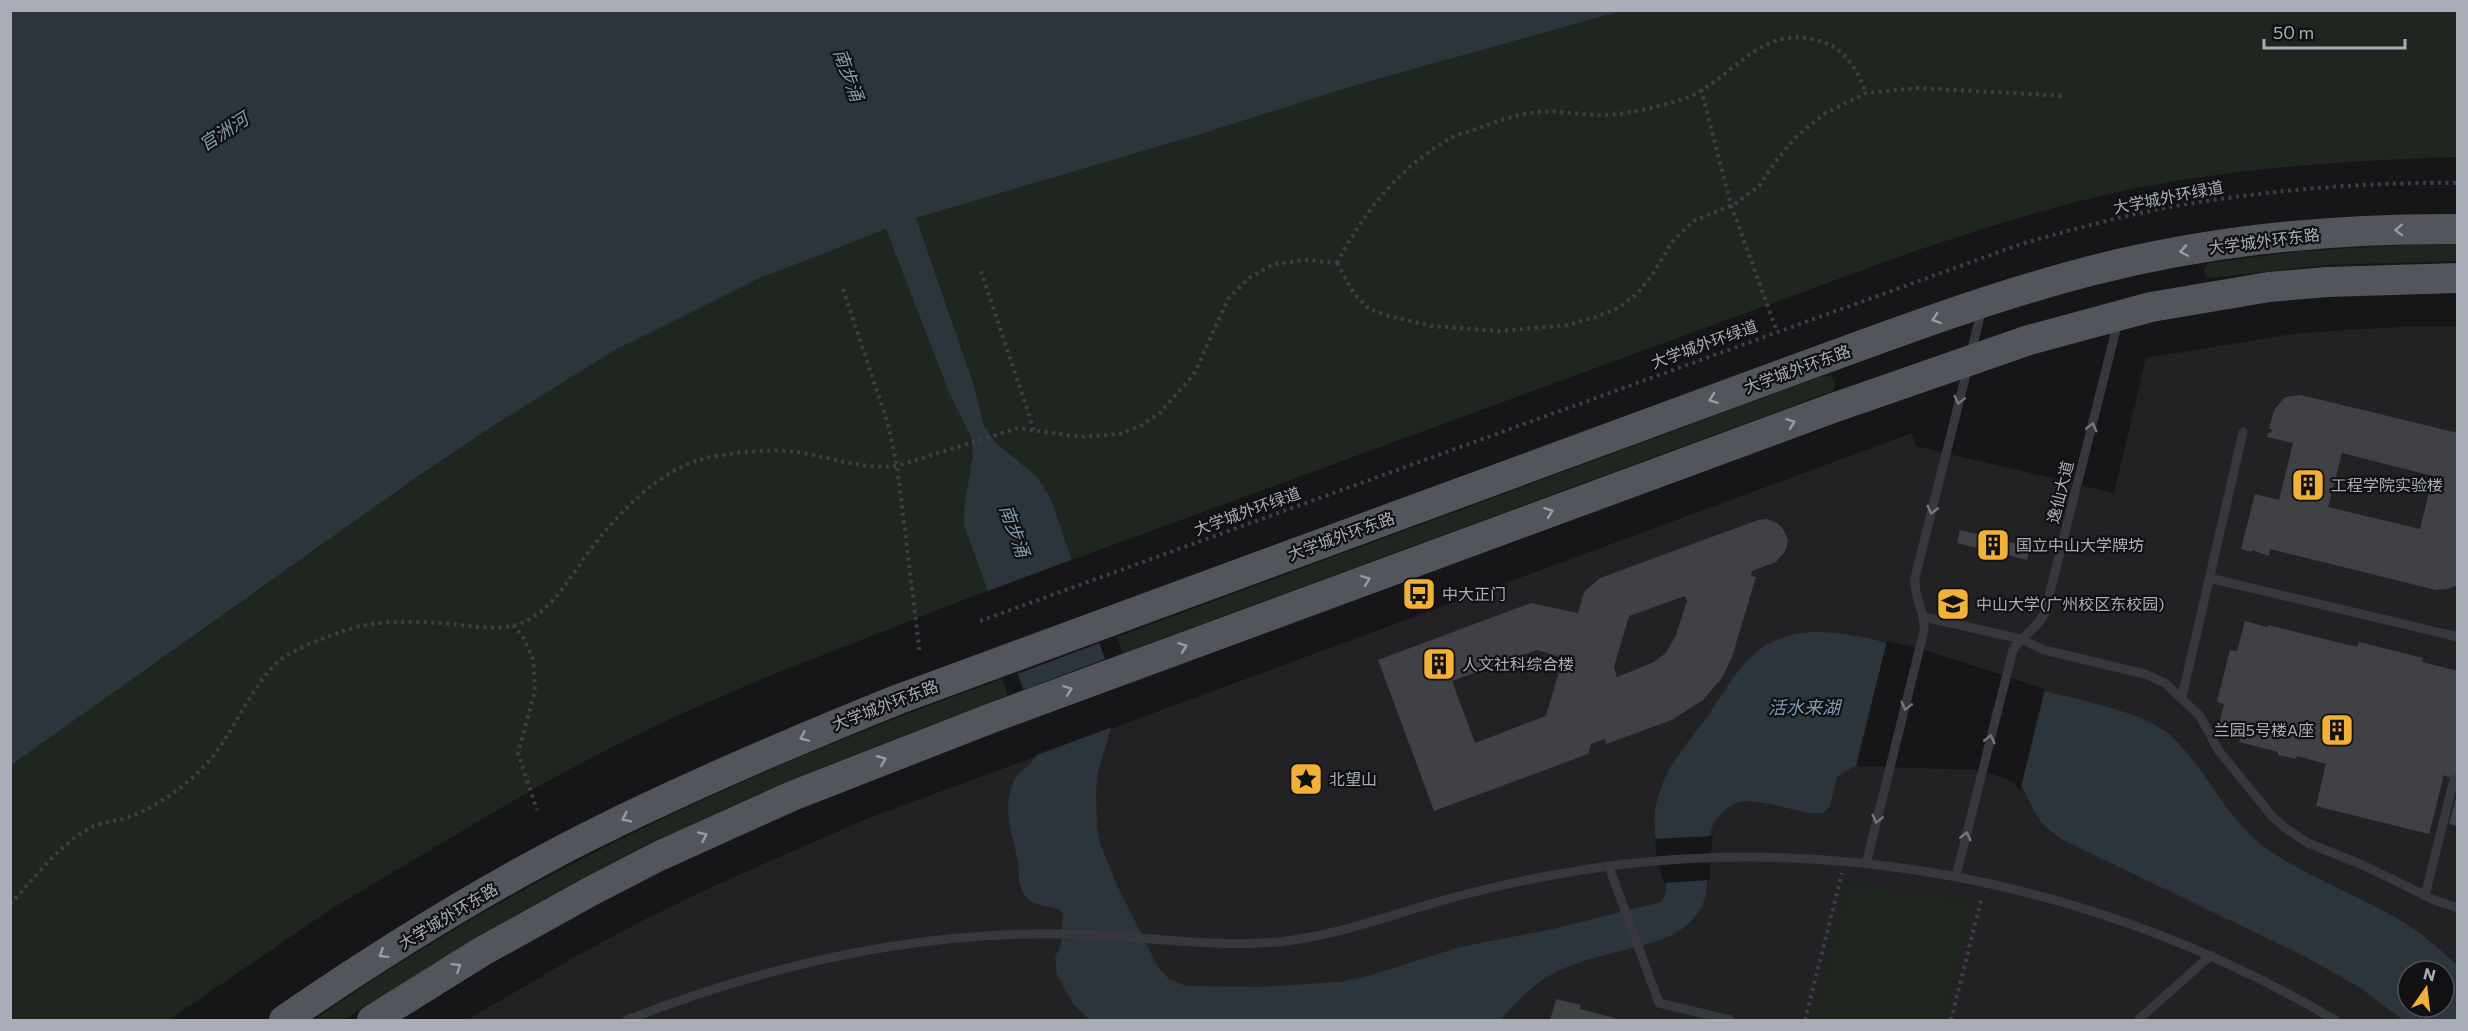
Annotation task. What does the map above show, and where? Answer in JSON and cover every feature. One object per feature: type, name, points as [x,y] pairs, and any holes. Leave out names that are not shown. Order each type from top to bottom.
[{"type":"main road","name":"大学城外环东路","points":[[284,1020],[432,924],[582,839],[757,757],[879,707],[996,663],[1818,361],[1983,303],[2094,270],[2201,249],[2340,232],[2457,229]]},
{"type":"main road","points":[[372,1020],[530,924],[659,856],[792,796],[1013,710],[1833,408],[2029,340],[2120,314],[2182,301],[2269,287],[2380,279],[2457,278]]},
{"type":"lane","points":[[1866,864],[1924,631],[1924,617],[1915,593],[1915,578],[1983,303]]},
{"type":"lane","name":"逸仙大道","points":[[1956,876],[2013,650],[2021,639],[2037,626],[2045,612],[2120,314]]},
{"type":"lane","points":[[2182,697],[2243,432]]},
{"type":"lane","points":[[2209,578],[2457,637]]},
{"type":"lane","points":[[1924,617],[2021,639],[2044,650],[2156,678],[2182,697],[2200,716],[2219,751],[2271,815],[2284,827],[2308,843],[2457,908]]},
{"type":"lane","points":[[2425,896],[2454,779]]},
{"type":"lane","points":[[627,1020],[715,988],[769,972],[861,952],[968,938],[1062,934],[1222,944],[1254,944],[1309,938],[1347,930],[1427,904],[1555,874],[1714,858],[1771,858],[1866,864],[1956,876],[2072,904],[2132,924],[2211,955],[2248,972],[2335,1020]]},
{"type":"lane","points":[[1609,867],[1659,1003],[1730,1020]]},
{"type":"lane","points":[[2138,1020],[2211,955]]},
{"type":"path","points":[[1337,263],[1355,229],[1405,169],[1453,137],[1497,122],[1535,112],[1600,115],[1630,112],[1689,97],[1750,53],[1789,36],[1829,43],[1844,54],[1856,69],[1866,93]]},
{"type":"path","points":[[1337,263],[1353,292],[1369,309],[1389,316],[1432,326],[1499,331],[1567,325],[1618,308],[1637,294],[1652,275],[1672,242],[1693,221],[1731,205],[1759,186],[1796,137],[1824,114],[1866,93],[1918,88],[2065,96]]},
{"type":"path","points":[[1701,89],[1731,205],[1776,329]]},
{"type":"path","name":"大学城外环绿道","points":[[980,621],[1972,259],[2021,244],[2140,213],[2204,201],[2306,189],[2457,183]]},
{"type":"path","points":[[10,904],[64,848],[82,835],[97,825],[120,820],[149,809],[184,785],[207,763],[226,740],[258,686],[279,660],[342,631],[377,623],[440,623],[487,627],[520,624],[544,610],[617,516],[674,471],[697,460],[767,450],[796,452],[878,468],[897,466],[1018,428],[1081,436],[1120,434],[1140,426],[1160,413],[1194,374],[1227,299],[1249,278],[1274,264],[1305,260],[1337,263]]},
{"type":"path","points":[[981,271],[1034,430]]},
{"type":"path","points":[[843,289],[888,424],[897,466],[920,654]]},
{"type":"path","points":[[513,625],[523,637],[533,659],[535,690],[518,753],[537,810]]},
{"type":"path","points":[[1806,1020],[1845,862]]},
{"type":"path","points":[[1951,1020],[1985,882]]},
{"type":"shaded area","points":[[1622,11],[2457,11],[2457,157],[2314,165],[2171,182],[2073,203],[1912,252],[971,597],[764,678],[676,716],[535,788],[331,909],[169,1020],[11,1020],[10,765],[485,431],[615,350],[712,300],[798,262],[916,218],[1201,134],[1353,86]]},
{"type":"shaded area","points":[[2457,244],[2457,261],[2326,265],[2210,278],[2204,271],[2208,263],[2302,251]]},
{"type":"shaded area","name":"中山大学(广州校区东校园)","points":[[2415,326],[2457,326],[2457,1020],[467,1020],[578,955],[646,919],[718,884],[866,819],[1912,433],[1916,446],[2114,493],[2146,358],[2299,333]]},
{"type":"shaded area","points":[[1822,376],[1830,376],[1833,379],[1835,385],[1833,391],[1123,653],[1117,637]]},
{"type":"shaded area","points":[[1002,679],[1008,695],[785,782],[652,842],[473,939],[343,1020],[314,1020],[394,967],[476,917],[560,870],[646,827],[822,748]]},
{"type":"shaded area","points":[[1847,883],[1972,901],[1944,1020],[1813,1020]]},
{"type":"water","points":[[11,11],[1622,11],[1353,86],[1201,134],[916,218],[974,386],[984,426],[995,442],[1037,477],[1051,499],[1113,683],[1113,721],[1098,772],[1097,827],[1101,846],[1117,885],[1158,967],[1169,979],[1186,986],[1259,987],[1339,982],[1365,977],[1460,947],[1553,929],[1661,902],[1666,883],[1657,849],[1655,812],[1657,800],[1670,768],[1735,675],[1753,655],[1764,646],[1786,636],[1826,632],[1897,645],[2017,684],[2098,704],[2157,726],[2170,735],[2183,749],[2241,825],[2270,851],[2405,923],[2450,959],[2396,959],[2396,1015],[2359,987],[2304,956],[2063,840],[2039,819],[2015,780],[2002,774],[1962,766],[1856,765],[1837,777],[1830,806],[1823,813],[1742,801],[1721,813],[1710,834],[1706,894],[1699,911],[1687,925],[1657,941],[1570,966],[1555,973],[1528,991],[1501,1020],[1090,1020],[1073,1004],[1057,975],[1055,957],[1061,945],[1063,913],[1055,908],[1030,901],[1020,885],[1008,815],[1009,796],[1020,772],[1033,761],[1039,747],[1040,736],[964,525],[965,501],[973,457],[972,439],[949,392],[886,229],[758,279],[615,350],[485,431],[11,765]]},
{"type":"water","points":[[2457,965],[2457,1020],[2403,1020],[2456,1019]]},
{"type":"pier","points":[[1074,559],[1102,642],[1015,675],[985,592]]},
{"type":"pier","points":[[1887,641],[1922,649],[2045,689],[2020,791],[2013,782],[2003,777],[1975,770],[1856,766]]},
{"type":"pier","points":[[1108,658],[1116,682],[1115,726],[1034,756],[1038,746],[1037,737],[1020,691]]},
{"type":"pier","points":[[1713,836],[1710,880],[1664,883],[1657,860],[1655,839]]},
{"type":"building","name":"工程学院实验楼","points":[[2301,395],[2458,433],[2458,585],[2436,590],[2270,549],[2269,556],[2241,549],[2255,494],[2279,500],[2293,443],[2267,437],[2268,433],[2271,433],[2272,429],[2269,429],[2274,410],[2285,397]],"holes":[[[2342,453],[2433,476],[2420,529],[2328,507]]]},
{"type":"building","name":"人文社科综合楼","points":[[1767,519],[1777,523],[1783,529],[1788,540],[1786,550],[1776,562],[1752,571],[1751,576],[1756,577],[1732,657],[1722,678],[1703,700],[1672,720],[1606,744],[1605,739],[1591,744],[1588,754],[1434,811],[1378,660],[1531,603],[1578,613],[1584,592],[1600,578],[1758,520]],"holes":[[[1685,596],[1687,601],[1676,635],[1666,653],[1652,663],[1617,677],[1614,667],[1629,616]],[[1537,650],[1563,658],[1546,716],[1475,743],[1452,681]]]},
{"type":"building","name":"国立中山大学牌坊","points":[[1960,530],[2030,547],[2027,560],[1957,543]]},
{"type":"building","name":"兰园5号楼A座","points":[[2245,621],[2357,647],[2359,642],[2423,658],[2422,662],[2458,671],[2458,780],[2442,775],[2443,779],[2429,834],[2316,806],[2326,764],[2297,756],[2296,759],[2278,755],[2278,752],[2239,742],[2240,739],[2217,733],[2224,704],[2217,702],[2230,650],[2237,651]]},
{"type":"building","points":[[2458,794],[2458,826],[2449,824]]},
{"type":"building","points":[[1556,999],[1581,1005],[1580,1009],[1622,1020],[1550,1020]]},
{"type":"place","name":"工程学院实验楼","points":[[2308,485]]},
{"type":"place","name":"国立中山大学牌坊","points":[[1993,545]]},
{"type":"place","name":"中大正门","points":[[1419,594]]},
{"type":"place","name":"中山大学(广州校区东校园)","points":[[1953,604]]},
{"type":"place","name":"人文社科综合楼","points":[[1439,664]]},
{"type":"place","name":"兰园5号楼A座","points":[[2337,730]]},
{"type":"place","name":"北望山","points":[[1306,779]]},
{"type":"water label","name":"南步涌","points":[[848,75]]},
{"type":"water label","name":"官洲河","points":[[224,132]]},
{"type":"water label","name":"南步涌","points":[[1014,531]]},
{"type":"water label","name":"活水来湖","points":[[1804,708]]}]
